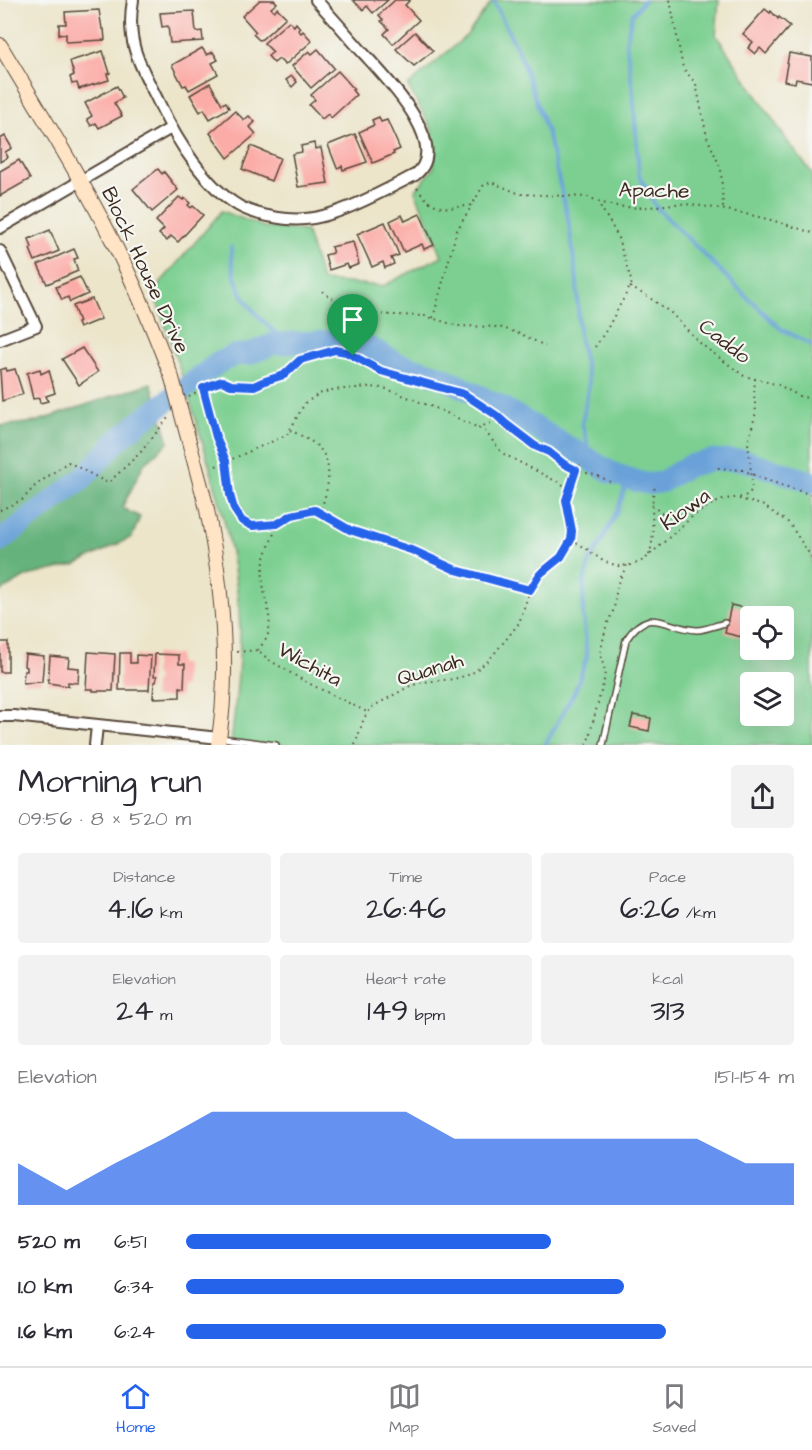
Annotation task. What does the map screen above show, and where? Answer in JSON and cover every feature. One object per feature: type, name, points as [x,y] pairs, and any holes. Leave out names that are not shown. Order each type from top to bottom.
[{"type":"street","points":[[133,0],[129,21],[133,47],[171,128],[205,178],[239,207],[275,218],[306,219],[365,199],[411,177],[421,170],[427,149],[422,131],[403,98],[316,0]]},
{"type":"street","name":"Block House Drive","points":[[0,45],[81,180],[138,293],[172,378],[206,505],[218,575],[223,614],[223,706],[219,741]]},
{"type":"street","points":[[0,228],[171,128]]},
{"type":"street","points":[[0,251],[36,326],[0,340]]},
{"type":"street","points":[[0,716],[219,741]]},
{"type":"street","points":[[95,745],[97,726]]},
{"type":"lane","points":[[603,745],[626,640],[635,626],[648,619],[698,630],[725,623]]},
{"type":"lane","points":[[219,741],[276,745]]},
{"type":"path","points":[[670,0],[683,68],[696,84],[707,137],[722,169],[723,208]]},
{"type":"path","points":[[411,177],[431,203],[446,209],[472,205]]},
{"type":"path","name":"Apache","points":[[433,318],[457,230],[483,186],[491,182],[520,194],[589,197],[597,202],[629,208],[682,204],[723,208],[744,215],[760,216],[812,233]]},
{"type":"path","points":[[595,346],[630,288],[632,279],[617,235],[597,202]]},
{"type":"path","name":"Caddo","points":[[630,288],[671,313],[701,344],[744,376],[779,385],[799,396],[812,399]]},
{"type":"path","points":[[322,291],[366,314],[425,316],[458,326],[499,327],[521,334],[545,346]]},
{"type":"path","points":[[353,356],[366,314]]},
{"type":"path","points":[[183,401],[203,388],[222,381],[231,385],[254,386],[284,375],[300,360],[335,350],[346,352],[381,371],[464,394],[535,446],[549,452],[564,464],[611,482]]},
{"type":"path","name":"Kiowa","points":[[627,566],[644,560],[694,515],[724,499],[739,499],[751,490],[748,443],[756,412],[755,379]]},
{"type":"path","points":[[216,466],[282,438],[290,430],[305,403],[319,394],[332,390],[369,387],[384,388],[438,409],[485,431],[502,453],[569,488]]},
{"type":"path","points":[[203,388],[216,437],[226,461],[234,509],[242,521],[252,526],[277,524],[292,515],[315,510],[350,530],[414,551],[456,570],[530,590]]},
{"type":"path","points":[[0,510],[22,500],[36,485],[68,462],[108,483],[140,453],[168,419]]},
{"type":"path","points":[[478,429],[500,419]]},
{"type":"path","points":[[290,430],[319,448],[325,458],[328,479],[326,495],[320,512]]},
{"type":"path","points":[[581,462],[566,500],[572,531],[571,540],[603,561],[618,566],[627,566],[617,585],[614,609],[600,654],[605,671],[587,745]]},
{"type":"path","points":[[718,468],[751,472],[763,479],[812,495]]},
{"type":"path","points":[[649,556],[652,536],[651,503],[655,488]]},
{"type":"path","points":[[739,499],[762,505],[789,524],[812,558]]},
{"type":"path","points":[[651,503],[653,508],[661,513],[682,517],[694,515]]},
{"type":"path","points":[[258,650],[268,636],[268,614],[262,587],[263,566],[277,524]]},
{"type":"path","name":"Quanah","points":[[367,712],[410,686],[423,682],[454,680],[471,674],[488,661],[519,623],[530,590],[540,574],[561,557],[571,540]]},
{"type":"path","name":"Wichita","points":[[237,652],[258,650],[269,660],[306,682],[367,712]]},
{"type":"path","points":[[355,745],[367,712]]},
{"type":"green space","points":[[493,0],[719,0],[716,35],[788,142],[812,173],[812,745],[231,745],[240,632],[237,586],[224,519],[212,476],[154,293],[222,211],[264,227],[306,231],[322,281],[383,286],[442,256],[415,191],[434,168],[432,130],[408,86],[467,35]]},
{"type":"green space","points":[[151,383],[169,442],[144,464],[122,508],[140,517],[132,537],[75,565],[27,576],[0,592],[0,426],[35,422]]},
{"type":"building","points":[[260,0],[274,0],[277,3],[271,8],[274,11],[277,8],[286,17],[259,40],[253,34],[256,32],[242,16]]},
{"type":"building","points":[[353,0],[388,0],[373,13],[367,6],[363,10]]},
{"type":"building","points":[[395,0],[410,0],[405,5],[419,20],[393,44],[384,34],[389,29],[381,21],[383,20],[379,15]]},
{"type":"building","points":[[765,9],[790,26],[766,54],[760,48],[755,54],[748,48],[753,42],[743,34]]},
{"type":"building","points":[[99,10],[105,40],[66,42],[66,34],[59,35],[59,24],[66,24],[65,12]]},
{"type":"building","points":[[194,11],[196,32],[202,31],[203,41],[170,43],[168,26],[162,27],[160,13]]},
{"type":"building","points":[[289,21],[294,26],[296,23],[300,28],[298,30],[301,33],[303,31],[312,41],[285,65],[279,59],[274,63],[268,56],[273,52],[264,43]]},
{"type":"building","points":[[415,32],[433,51],[414,66],[396,49]]},
{"type":"building","points":[[202,48],[207,55],[213,52],[218,60],[212,63],[218,74],[189,90],[186,85],[183,86],[172,65]]},
{"type":"building","points":[[318,49],[334,68],[311,88],[292,66],[309,51],[312,54]]},
{"type":"building","points":[[103,51],[110,73],[107,74],[109,80],[79,89],[77,83],[72,84],[70,77],[74,75],[70,61]]},
{"type":"building","points":[[789,53],[812,57],[812,82],[796,79],[795,83],[784,81]]},
{"type":"building","points":[[338,71],[354,89],[352,90],[356,95],[331,118],[328,114],[322,119],[309,105],[315,100],[311,95]]},
{"type":"building","points":[[292,76],[297,82],[292,87],[286,80]]},
{"type":"building","points":[[210,83],[222,104],[226,102],[229,108],[210,119],[204,109],[200,112],[190,95]]},
{"type":"building","points":[[117,86],[123,98],[114,103],[122,116],[99,128],[96,123],[91,126],[87,119],[92,116],[85,103]]},
{"type":"building","points":[[235,111],[244,120],[249,116],[255,122],[250,127],[256,134],[228,158],[210,133]]},
{"type":"building","points":[[379,117],[381,122],[387,120],[400,149],[373,163],[359,132],[374,125],[372,120]]},
{"type":"building","points":[[355,134],[367,162],[343,170],[342,166],[337,168],[328,145]]},
{"type":"building","points":[[5,136],[12,148],[5,152],[8,157],[0,162],[0,139]]},
{"type":"building","points":[[314,143],[315,149],[321,148],[328,183],[298,187],[292,154],[302,152],[301,146]]},
{"type":"building","points":[[251,146],[280,158],[271,181],[242,169]]},
{"type":"building","points":[[19,160],[30,179],[0,196],[0,171]]},
{"type":"building","points":[[158,169],[162,174],[164,172],[178,190],[152,212],[133,189]]},
{"type":"building","points":[[179,197],[183,200],[184,198],[190,203],[188,205],[191,208],[193,206],[203,215],[178,242],[171,236],[167,241],[159,234],[164,229],[156,221]]},
{"type":"building","points":[[420,214],[434,245],[424,249],[422,244],[404,252],[390,221],[402,215],[405,221]]},
{"type":"building","points":[[385,222],[399,255],[391,258],[394,264],[385,268],[383,262],[372,267],[357,234]]},
{"type":"building","points":[[50,230],[59,251],[35,261],[29,239]]},
{"type":"building","points":[[353,242],[359,264],[349,268],[347,264],[329,270],[325,255],[333,253],[331,247]]},
{"type":"building","points":[[74,249],[78,258],[74,259],[78,271],[47,284],[38,265]]},
{"type":"building","points":[[80,277],[88,294],[70,302],[68,297],[62,300],[56,287]]},
{"type":"building","points":[[92,299],[101,319],[79,328],[73,306]]},
{"type":"building","points":[[82,348],[98,372],[79,385],[62,359]]},
{"type":"building","points":[[6,368],[7,371],[15,369],[23,394],[2,401],[0,370]]},
{"type":"building","points":[[40,369],[41,374],[49,370],[55,393],[46,396],[48,401],[40,403],[39,398],[33,399],[27,373]]},
{"type":"building","points":[[731,605],[740,607],[740,637],[725,633]]},
{"type":"building","points":[[0,642],[8,642],[8,672],[0,672]]},
{"type":"building","points":[[88,652],[115,654],[113,691],[86,689]]},
{"type":"building","points":[[120,653],[130,653],[130,663],[136,663],[136,655],[151,656],[149,690],[119,690]]},
{"type":"building","points":[[25,654],[44,656],[42,682],[23,683],[24,671],[27,671],[27,667],[24,666]]},
{"type":"building","points":[[155,654],[179,655],[179,664],[185,664],[184,688],[180,687],[180,697],[153,698],[154,682],[157,676],[154,676]]},
{"type":"building","points":[[50,656],[69,658],[68,667],[79,668],[78,683],[68,682],[68,686],[48,683]]},
{"type":"building","points":[[633,715],[651,718],[649,731],[630,727]]},
{"type":"waterway","points":[[493,0],[520,55],[547,132],[568,218],[577,282],[579,335],[589,383],[582,424],[587,441],[588,457]]},
{"type":"waterway","points":[[644,0],[632,15],[626,42],[633,91],[639,175],[656,207],[748,298],[781,329],[812,345]]},
{"type":"waterway","points":[[231,247],[235,277],[247,302],[255,313],[288,343]]},
{"type":"waterway","points":[[0,541],[82,479],[116,442],[138,423],[218,363],[235,355],[249,354],[273,344],[345,340],[373,349],[397,363],[440,376],[500,406],[612,473],[639,482],[651,484],[662,482],[688,466],[713,460],[743,460],[812,482]]},
{"type":"waterway","points":[[545,745],[575,691],[587,657],[583,615],[584,582],[590,560],[618,509],[628,478]]},
{"type":"route","points":[[335,350],[353,356],[381,371],[464,394],[496,415],[535,446],[549,452],[576,470],[566,500],[572,531],[571,540],[561,557],[540,574],[530,590],[508,582],[456,570],[414,551],[350,530],[315,510],[292,515],[277,524],[252,526],[242,521],[234,509],[226,461],[216,437],[203,388],[222,381],[231,385],[254,386],[284,375],[300,360],[335,350]]}]
